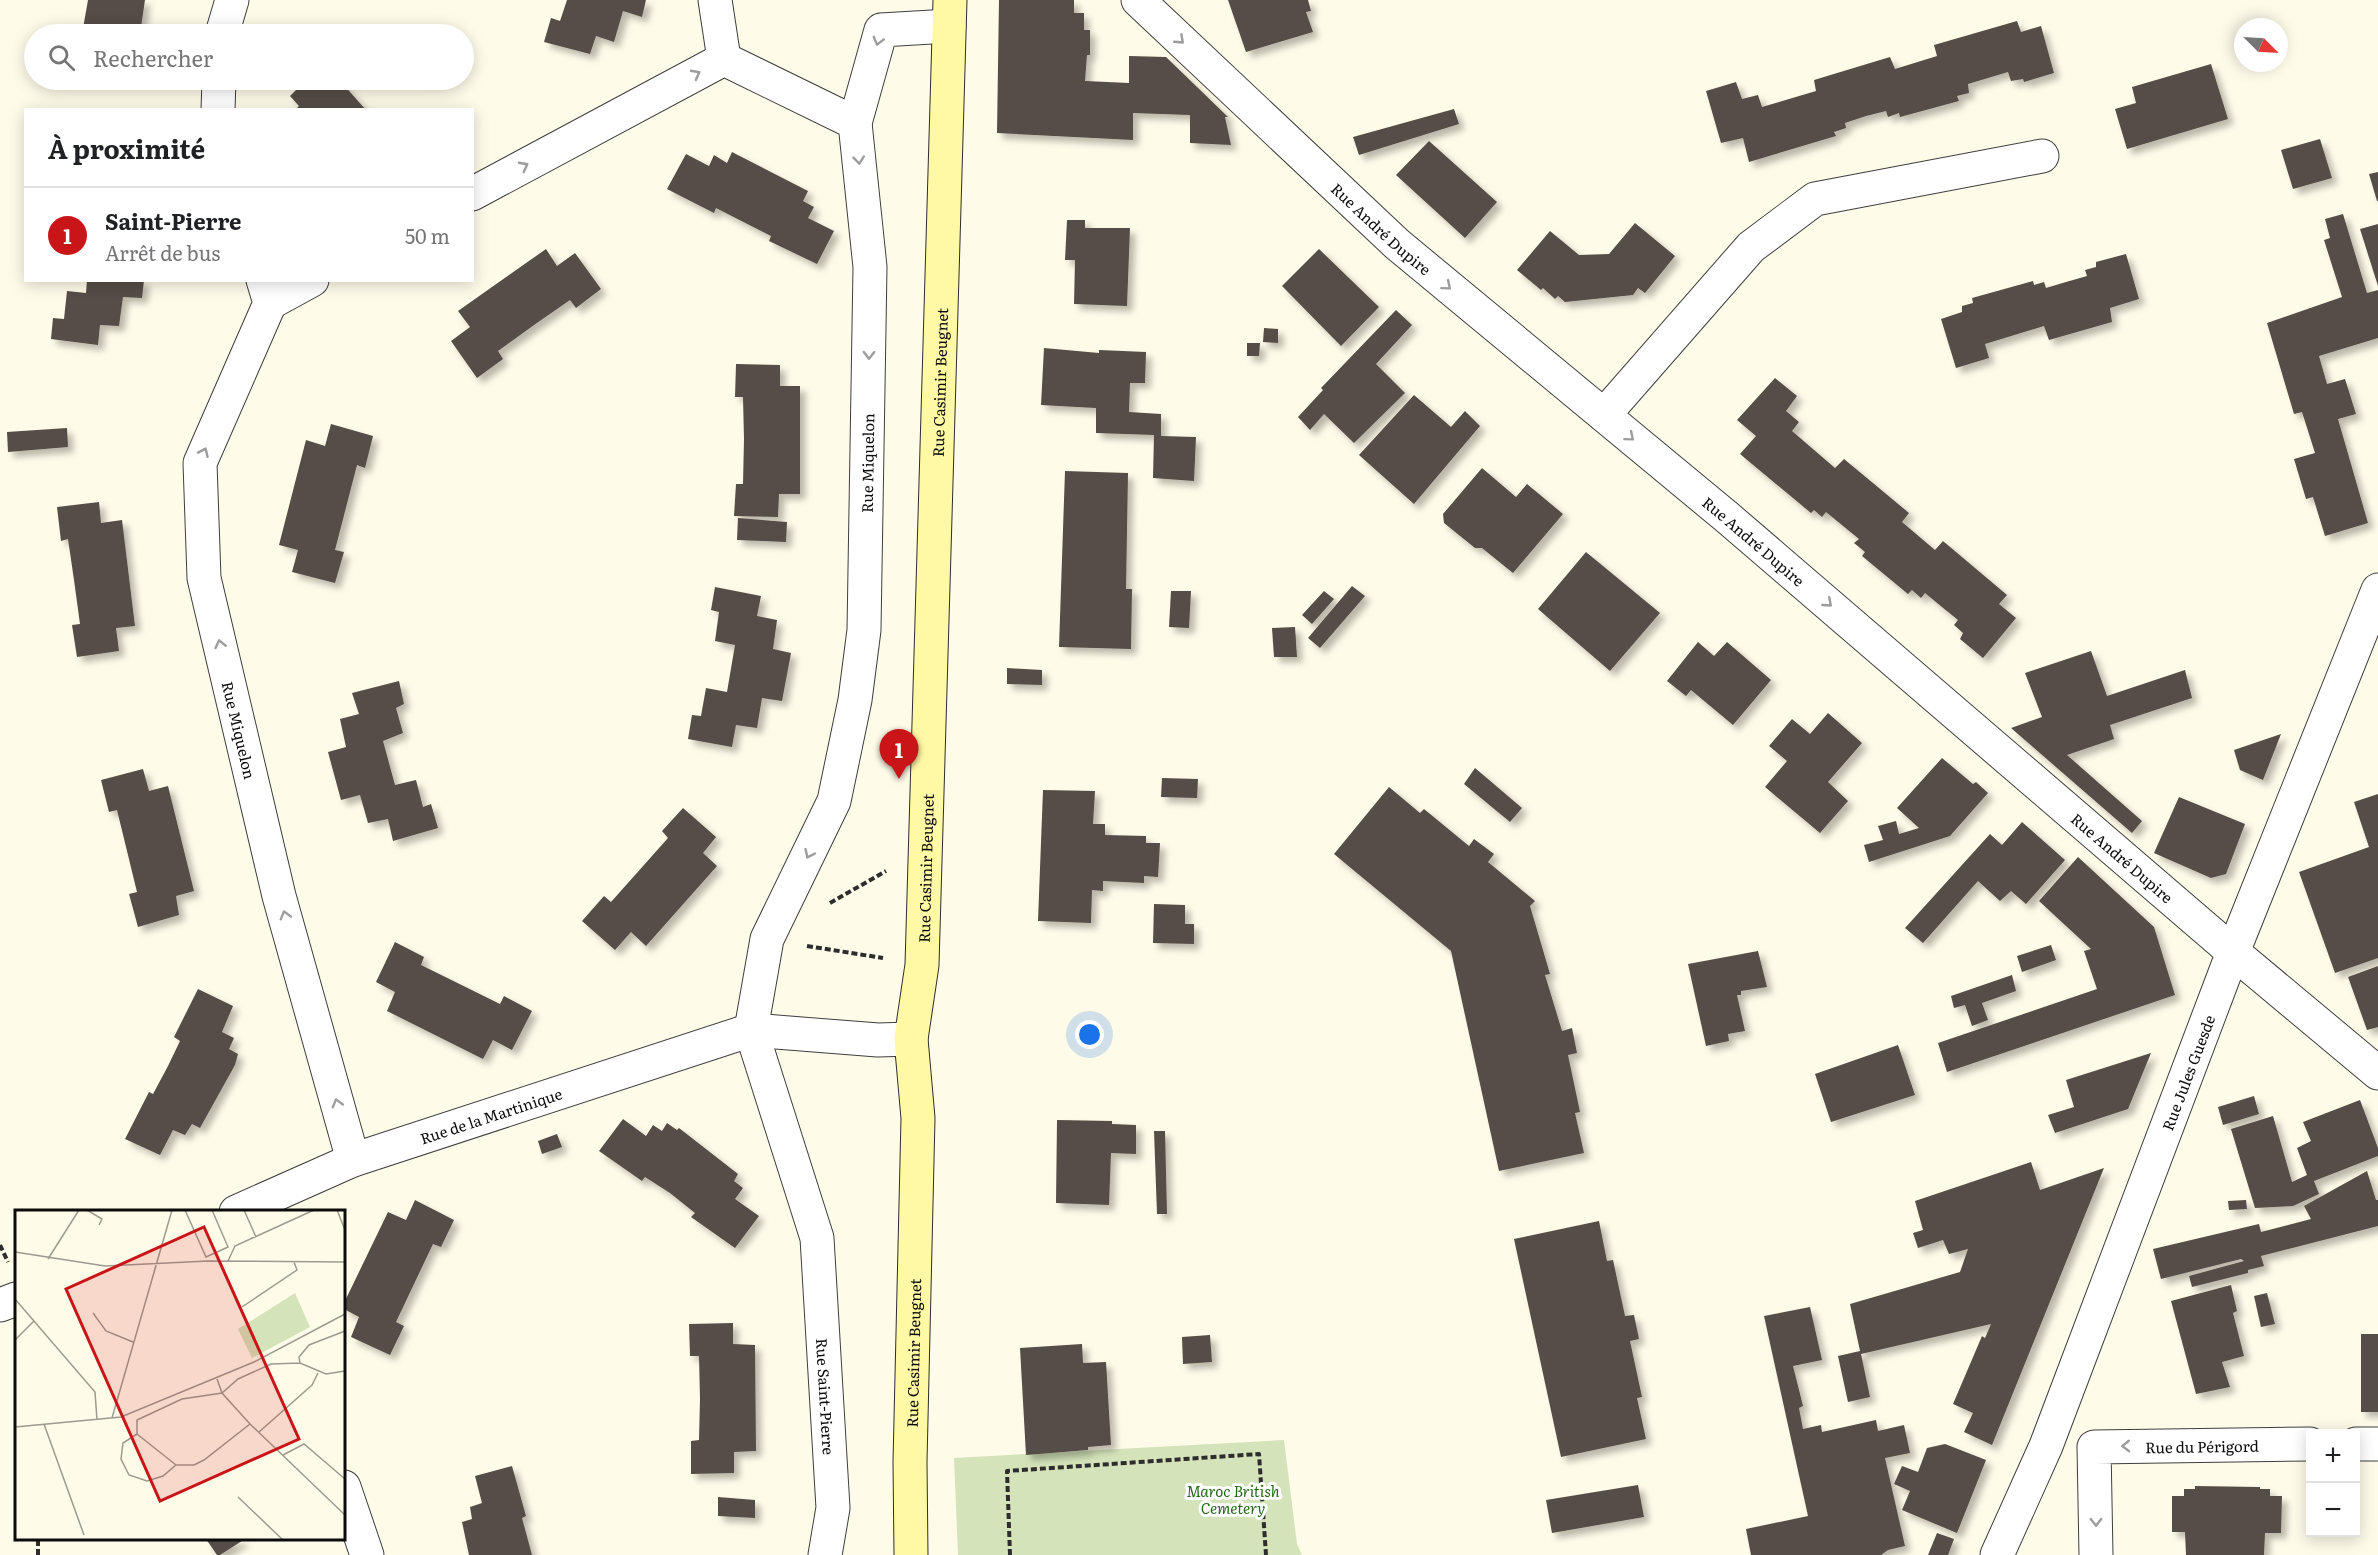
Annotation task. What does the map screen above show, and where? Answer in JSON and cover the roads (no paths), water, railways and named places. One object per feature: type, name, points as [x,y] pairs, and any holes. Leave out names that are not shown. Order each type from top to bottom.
[{"type":"main road","name":"Rue Casimir Beugnet","points":[[911,1555],[909,1462],[918,1118],[911,1039],[922,965],[949,13]]},
{"type":"street","points":[[225,24],[232,0]]},
{"type":"street","points":[[715,0],[724,59]]},
{"type":"street","name":"Rue André Dupire","points":[[1138,0],[1397,244],[1728,518],[2233,952],[2378,1073]]},
{"type":"street","name":"Rue Miquelon","points":[[751,1030],[767,939],[834,801],[855,700],[864,630],[870,267],[855,123],[881,30],[949,13]]},
{"type":"street","points":[[724,59],[855,123]]},
{"type":"street","points":[[474,193],[724,59]]},
{"type":"street","points":[[218,108],[219,90]]},
{"type":"street","points":[[1604,415],[1751,247],[1815,199],[2042,156]]},
{"type":"street","name":"Rue Miquelon","points":[[304,282],[267,292],[200,463],[204,578],[279,896],[353,1160]]},
{"type":"street","name":"Rue Jules Guesde","points":[[1997,1555],[2046,1446],[2233,952],[2378,590]]},
{"type":"street","name":"Rue de la Martinique","points":[[239,1210],[353,1160],[751,1030],[878,1040],[911,1039]]},
{"type":"street","name":"Rue Saint-Pierre","points":[[751,1030],[817,1238],[833,1508],[825,1555]]},
{"type":"street","points":[[0,1305],[15,1299]]},
{"type":"street","name":"Rue du Périgord","points":[[2096,1555],[2094,1447],[2306,1444]]},
{"type":"street","points":[[2360,1444],[2378,1444]]},
{"type":"street","points":[[345,1490],[368,1555]]},
{"type":"place","name":"Saint-Pierre","points":[[899,779]]},
{"type":"park label","name":"Maroc British Cemetery","points":[[1233,1498]]}]
